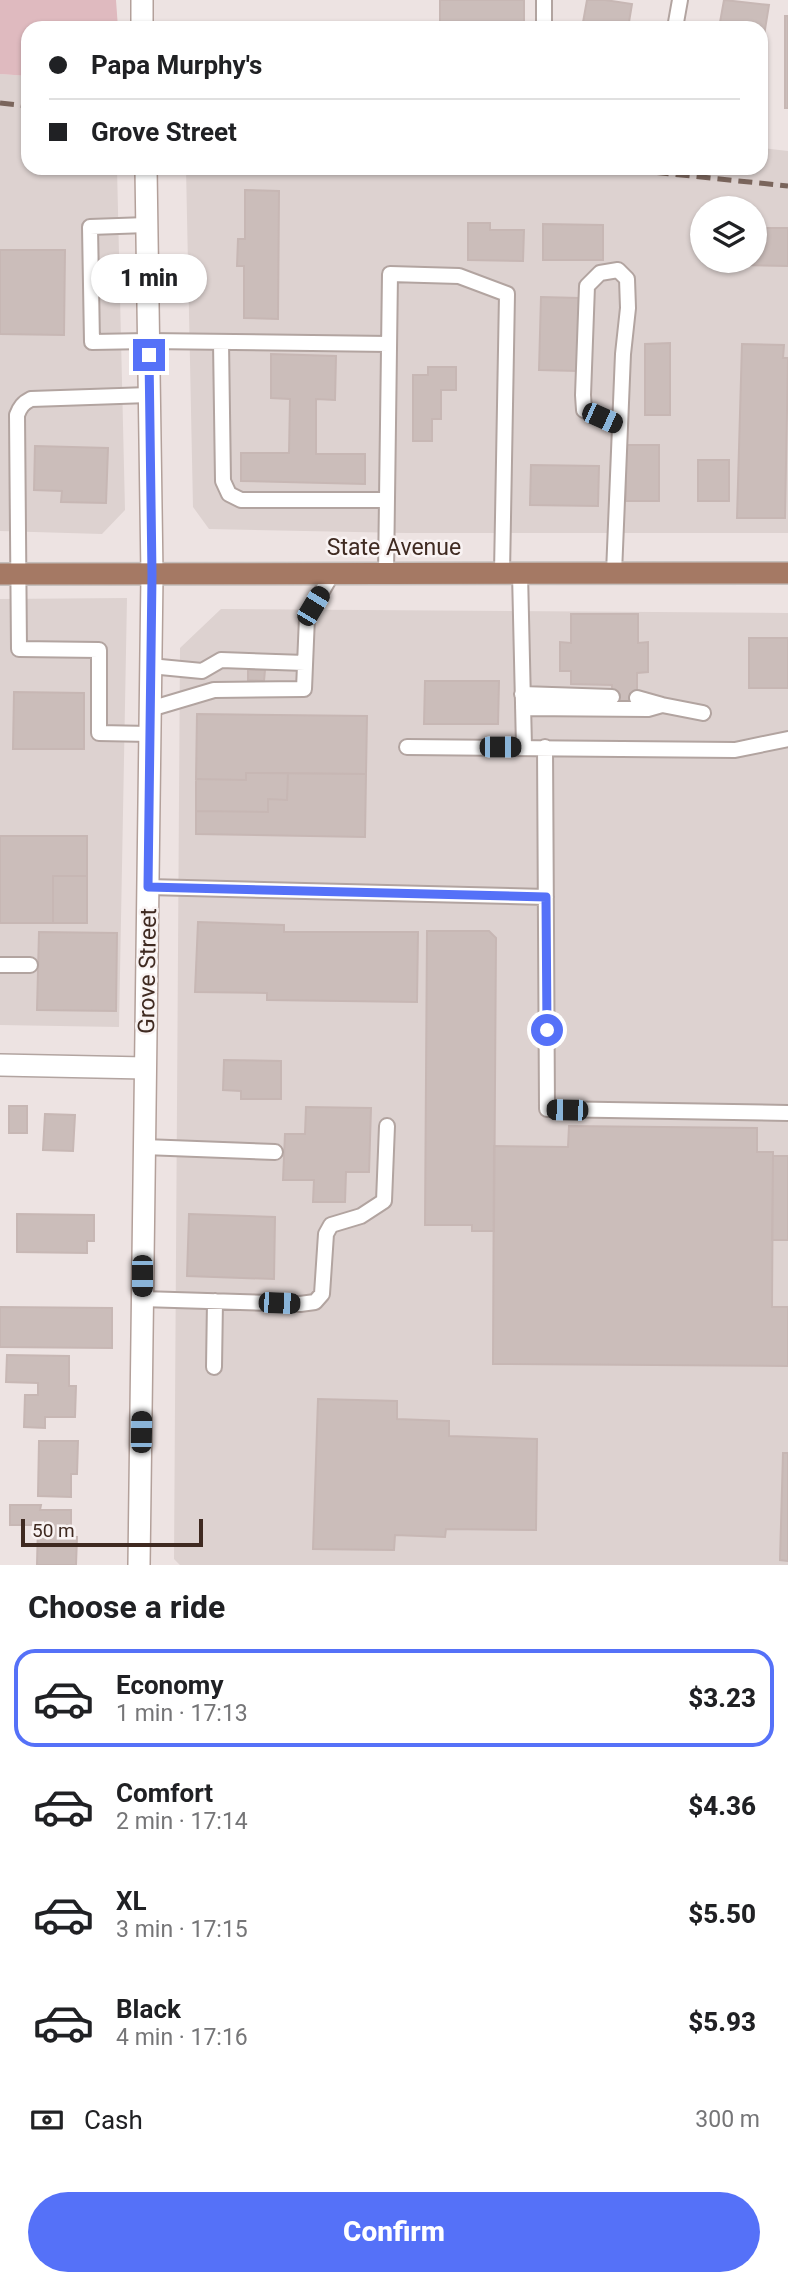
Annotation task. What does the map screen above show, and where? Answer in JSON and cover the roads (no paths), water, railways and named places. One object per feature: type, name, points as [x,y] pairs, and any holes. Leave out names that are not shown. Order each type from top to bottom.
[{"type":"main road","name":"State Avenue","points":[[10,574],[788,573]]},
{"type":"street","points":[[142,0],[142,21]]},
{"type":"street","name":"Grove Street","points":[[139,1565],[152,575],[146,175]]},
{"type":"street","points":[[0,1065],[145,1068]]},
{"type":"lane","points":[[544,0],[544,21]]},
{"type":"lane","points":[[676,21],[680,0]]},
{"type":"lane","points":[[147,225],[90,227],[92,342],[389,344]]},
{"type":"lane","points":[[614,573],[623,354],[628,308],[627,279],[618,270],[600,273],[587,286],[583,395],[584,410],[620,426]]},
{"type":"lane","points":[[386,574],[390,274],[459,276],[507,294],[511,573],[523,701],[524,747]]},
{"type":"lane","points":[[221,342],[223,481],[229,494],[241,500],[386,500]]},
{"type":"lane","points":[[149,395],[31,399],[20,407],[10,574],[19,649],[99,650],[99,733],[150,734]]},
{"type":"lane","points":[[150,709],[214,690],[304,689],[307,617],[332,574]]},
{"type":"lane","points":[[150,666],[202,671],[221,660],[305,663]]},
{"type":"lane","points":[[523,701],[612,697]]},
{"type":"lane","points":[[637,698],[703,713]]},
{"type":"lane","points":[[523,701],[648,709],[662,705]]},
{"type":"lane","points":[[407,747],[735,750],[788,739]]},
{"type":"lane","points":[[545,747],[547,1110],[788,1113]]},
{"type":"lane","points":[[148,887],[546,897]]},
{"type":"lane","points":[[0,965],[30,965]]},
{"type":"lane","points":[[142,1299],[300,1304],[315,1302],[322,1294],[327,1234],[331,1225],[361,1216],[384,1201],[387,1126]]},
{"type":"lane","points":[[144,1147],[275,1152]]},
{"type":"lane","points":[[214,1367],[215,1301]]},
{"type":"railway","points":[[0,103],[21,105]]},
{"type":"railway","points":[[681,175],[788,186]]}]
